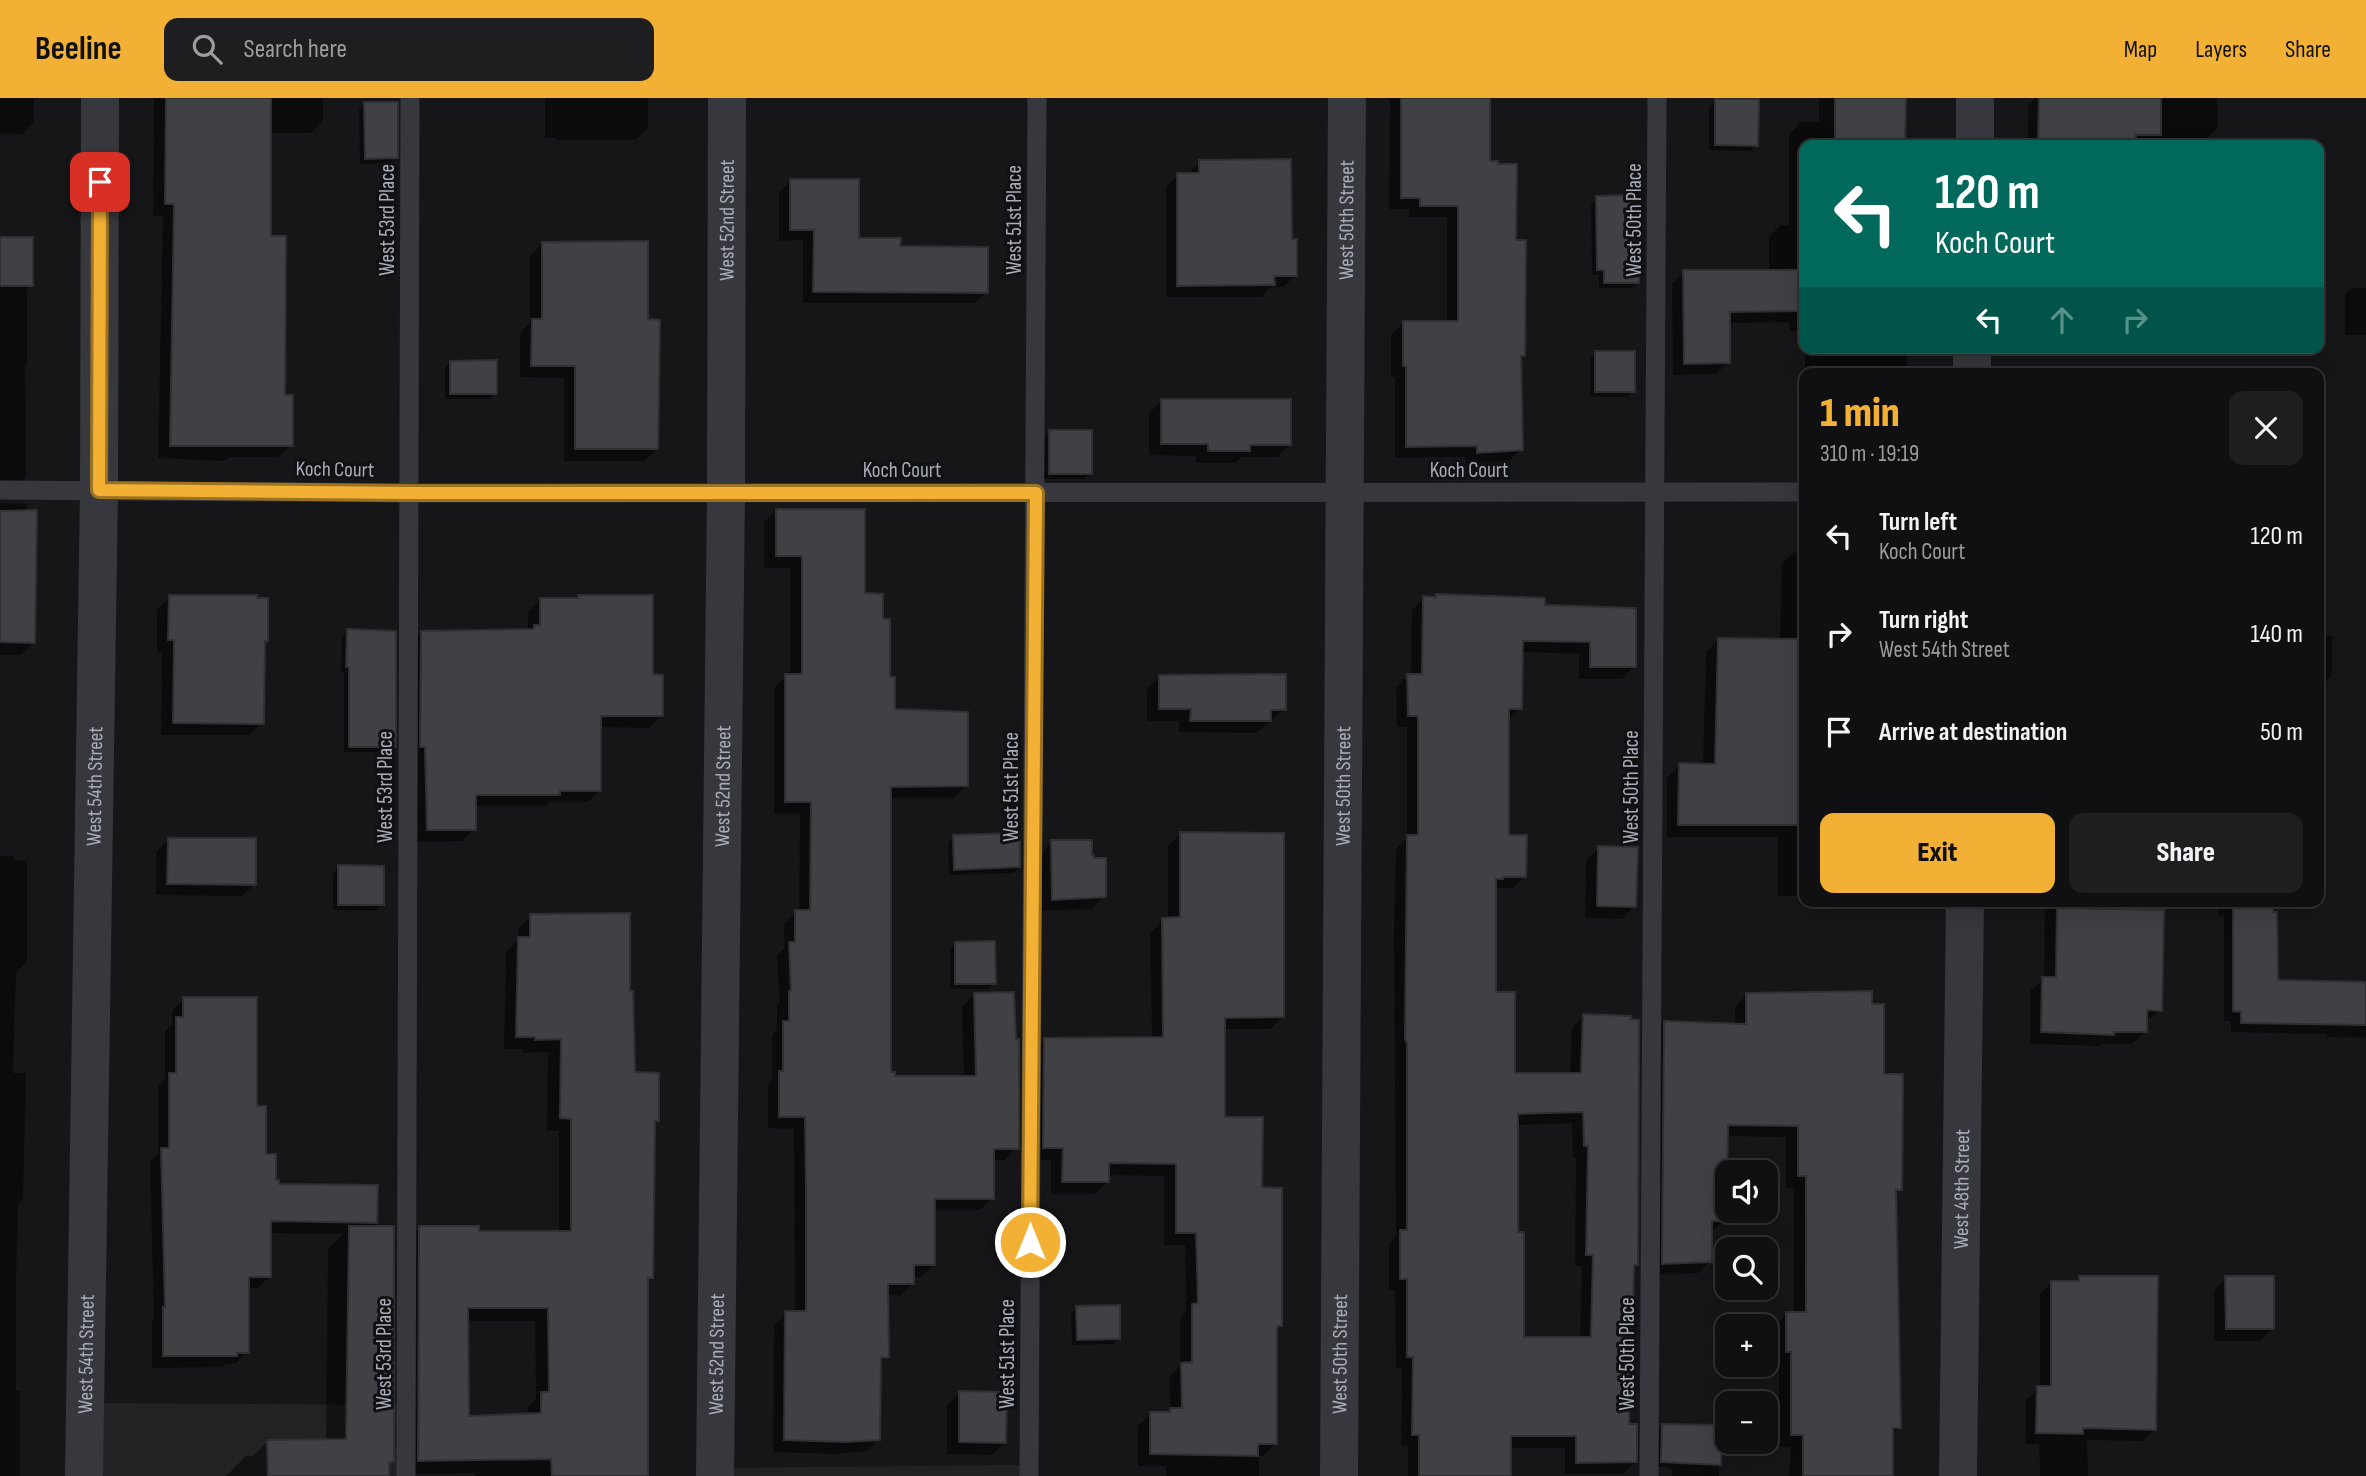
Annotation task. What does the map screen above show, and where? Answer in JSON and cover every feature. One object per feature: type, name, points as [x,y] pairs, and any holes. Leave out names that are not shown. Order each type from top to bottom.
[{"type":"street","name":"West 54th Street","points":[[84,1476],[99,490],[100,98]]},
{"type":"street","name":"West 52nd Street","points":[[715,1476],[726,493],[727,98]]},
{"type":"street","name":"West 50th Street","points":[[1339,1476],[1347,98]]},
{"type":"street","points":[[1975,98],[1975,140]]},
{"type":"street","name":"West 48th Street","points":[[1958,1476],[1965,907]]},
{"type":"lane","name":"West 53rd Place","points":[[407,1476],[410,98]]},
{"type":"lane","name":"West 51st Place","points":[[1028,1476],[1037,98]]},
{"type":"lane","name":"West 50th Place","points":[[1649,1476],[1657,98]]},
{"type":"lane","name":"Koch Court","points":[[0,490],[409,493],[1799,492]]},
{"type":"shaded area","points":[[85,1403],[407,1405],[406,1476],[84,1476]]},
{"type":"shaded area","points":[[1029,1465],[1028,1476],[715,1476],[715,1468]]},
{"type":"building","points":[[166,98],[271,98],[271,236],[286,236],[285,395],[293,395],[293,446],[170,446],[174,204],[165,204]]},
{"type":"building","points":[[1401,98],[1490,98],[1490,161],[1517,164],[1516,240],[1526,240],[1525,356],[1521,356],[1523,450],[1477,453],[1477,446],[1406,447],[1403,321],[1458,321],[1458,206],[1420,206],[1420,198],[1401,198]]},
{"type":"building","points":[[1835,98],[1906,98],[1905,140],[1835,140]]},
{"type":"building","points":[[2039,98],[2161,98],[2161,135],[2136,135],[2136,140],[2038,140]]},
{"type":"building","points":[[1715,99],[1759,99],[1758,146],[1715,145]]},
{"type":"building","points":[[364,102],[398,102],[398,158],[365,159]]},
{"type":"building","points":[[1291,159],[1292,239],[1297,239],[1297,276],[1274,276],[1275,285],[1177,286],[1177,173],[1199,173],[1199,160]]},
{"type":"building","points":[[790,179],[859,179],[859,238],[901,238],[900,246],[988,247],[988,293],[813,292],[814,230],[790,230]]},
{"type":"building","points":[[1633,195],[1634,244],[1639,244],[1639,283],[1604,283],[1604,270],[1597,270],[1596,196]]},
{"type":"building","points":[[0,237],[33,237],[33,286],[0,286]]},
{"type":"building","points":[[648,241],[648,319],[660,320],[658,449],[575,449],[575,366],[531,366],[532,319],[542,319],[542,242]]},
{"type":"building","points":[[1683,270],[1799,270],[1799,311],[1730,312],[1730,363],[1684,364]]},
{"type":"building","points":[[1595,351],[1635,351],[1635,392],[1595,392]]},
{"type":"building","points":[[497,360],[497,394],[450,394],[450,361]]},
{"type":"building","points":[[1161,399],[1291,399],[1291,445],[1250,445],[1250,451],[1208,451],[1208,444],[1161,444]]},
{"type":"building","points":[[1049,430],[1092,430],[1092,474],[1049,474]]},
{"type":"building","points":[[776,509],[865,509],[865,593],[883,594],[883,619],[890,619],[890,677],[895,677],[895,709],[968,712],[968,786],[891,787],[891,1072],[895,1072],[895,1076],[976,1076],[974,993],[1014,992],[1016,1039],[1019,1039],[1019,1149],[994,1149],[994,1199],[935,1199],[935,1265],[914,1265],[914,1284],[888,1284],[889,1357],[881,1358],[880,1440],[784,1440],[785,1311],[806,1311],[806,1187],[805,1117],[779,1117],[779,1071],[783,1071],[783,1021],[789,1021],[789,942],[795,942],[795,910],[810,910],[811,802],[785,802],[785,674],[802,674],[802,556],[776,556]]},
{"type":"building","points":[[37,510],[35,643],[0,642],[0,511]]},
{"type":"building","points":[[1436,594],[1545,598],[1545,605],[1636,608],[1636,667],[1590,667],[1590,642],[1523,641],[1522,709],[1509,709],[1509,835],[1527,835],[1526,877],[1496,879],[1496,992],[1515,992],[1515,1073],[1581,1073],[1583,1014],[1631,1016],[1631,1019],[1639,1020],[1638,1265],[1634,1265],[1631,1308],[1629,1424],[1637,1424],[1637,1462],[1576,1463],[1576,1436],[1511,1436],[1511,1476],[1419,1476],[1419,1435],[1412,1435],[1413,1357],[1407,1357],[1407,1279],[1400,1279],[1400,1230],[1407,1230],[1407,835],[1418,835],[1418,716],[1408,716],[1407,674],[1422,674],[1423,596],[1436,597]],"holes":[[[1583,1112],[1584,1146],[1588,1146],[1586,1255],[1593,1255],[1591,1337],[1524,1337],[1524,1232],[1518,1232],[1518,1114]]]},
{"type":"building","points":[[169,595],[257,595],[257,598],[268,598],[264,724],[173,723],[174,640],[168,640]]},
{"type":"building","points":[[578,595],[653,595],[653,674],[663,675],[663,716],[601,716],[601,791],[560,791],[560,795],[476,795],[476,830],[427,830],[425,747],[420,747],[421,631],[534,629],[534,625],[540,625],[540,598],[578,598]]},
{"type":"building","points":[[347,629],[396,631],[396,747],[349,747]]},
{"type":"building","points":[[1718,638],[1799,639],[1799,825],[1678,825],[1679,763],[1715,764]]},
{"type":"building","points":[[1286,674],[1286,710],[1271,710],[1271,721],[1190,721],[1191,709],[1159,709],[1159,675]]},
{"type":"building","points":[[1180,832],[1284,833],[1284,1017],[1225,1018],[1225,1117],[1263,1117],[1262,1187],[1282,1188],[1282,1326],[1277,1326],[1277,1444],[1258,1444],[1258,1456],[1150,1454],[1150,1412],[1170,1412],[1170,1408],[1182,1408],[1181,1363],[1192,1362],[1192,1304],[1198,1303],[1196,1233],[1176,1233],[1176,1164],[1109,1163],[1109,1182],[1062,1182],[1063,1148],[1043,1148],[1044,1038],[1163,1037],[1162,918],[1180,917]]},
{"type":"building","points":[[1020,833],[1020,867],[954,870],[953,835]]},
{"type":"building","points":[[168,838],[256,838],[256,885],[167,884]]},
{"type":"building","points":[[1051,840],[1092,840],[1094,858],[1106,858],[1106,897],[1052,900]]},
{"type":"building","points":[[1598,846],[1638,847],[1636,907],[1597,906]]},
{"type":"building","points":[[338,865],[384,866],[384,905],[338,905]]},
{"type":"building","points":[[2233,907],[2273,907],[2273,912],[2277,912],[2278,980],[2366,982],[2366,1025],[2241,1023],[2241,1012],[2233,1011]]},
{"type":"building","points":[[2057,908],[2164,910],[2162,1011],[2147,1010],[2147,1032],[2114,1032],[2114,1035],[2041,1032],[2042,977],[2056,977]]},
{"type":"building","points":[[630,913],[630,991],[633,991],[635,1072],[659,1073],[659,1121],[655,1121],[653,1278],[648,1278],[648,1476],[552,1476],[551,1459],[418,1461],[419,1226],[479,1226],[479,1231],[571,1231],[571,1119],[560,1118],[561,1039],[535,1040],[535,1037],[516,1037],[518,937],[530,937],[530,914]],"holes":[[[468,1308],[548,1308],[549,1392],[541,1392],[541,1413],[469,1416]]]},
{"type":"building","points":[[995,941],[996,984],[955,984],[955,942]]},
{"type":"building","points":[[1872,991],[1872,1004],[1884,1004],[1884,1074],[1903,1074],[1902,1190],[1896,1190],[1901,1428],[1893,1428],[1893,1476],[1803,1476],[1803,1435],[1791,1435],[1791,1352],[1786,1352],[1786,1312],[1806,1312],[1806,1176],[1798,1176],[1798,1126],[1728,1125],[1727,1160],[1715,1160],[1712,1262],[1662,1264],[1664,1021],[1746,1024],[1746,993]]},
{"type":"building","points":[[183,997],[257,997],[257,1106],[266,1106],[266,1154],[276,1154],[276,1180],[279,1180],[279,1184],[378,1185],[377,1223],[271,1221],[271,1277],[249,1277],[249,1353],[237,1353],[237,1356],[163,1356],[165,1307],[161,1148],[169,1148],[169,1073],[176,1073],[176,1017],[183,1017]]},
{"type":"building","points":[[349,1226],[394,1226],[394,1462],[389,1462],[389,1476],[268,1476],[267,1440],[346,1439]]},
{"type":"building","points":[[2079,1276],[2158,1276],[2156,1430],[2083,1428],[2083,1434],[2036,1433],[2037,1386],[2051,1386],[2051,1281],[2079,1281]]},
{"type":"building","points":[[2225,1276],[2274,1276],[2274,1329],[2226,1329]]},
{"type":"building","points":[[1120,1305],[1120,1339],[1077,1340],[1076,1306]]},
{"type":"building","points":[[959,1391],[1007,1392],[1006,1443],[959,1442]]},
{"type":"building","points":[[1662,1424],[1715,1425],[1715,1454],[1721,1454],[1721,1465],[1661,1462]]},
{"type":"route","points":[[100,182],[99,490],[1036,493],[1030,1242]]}]
